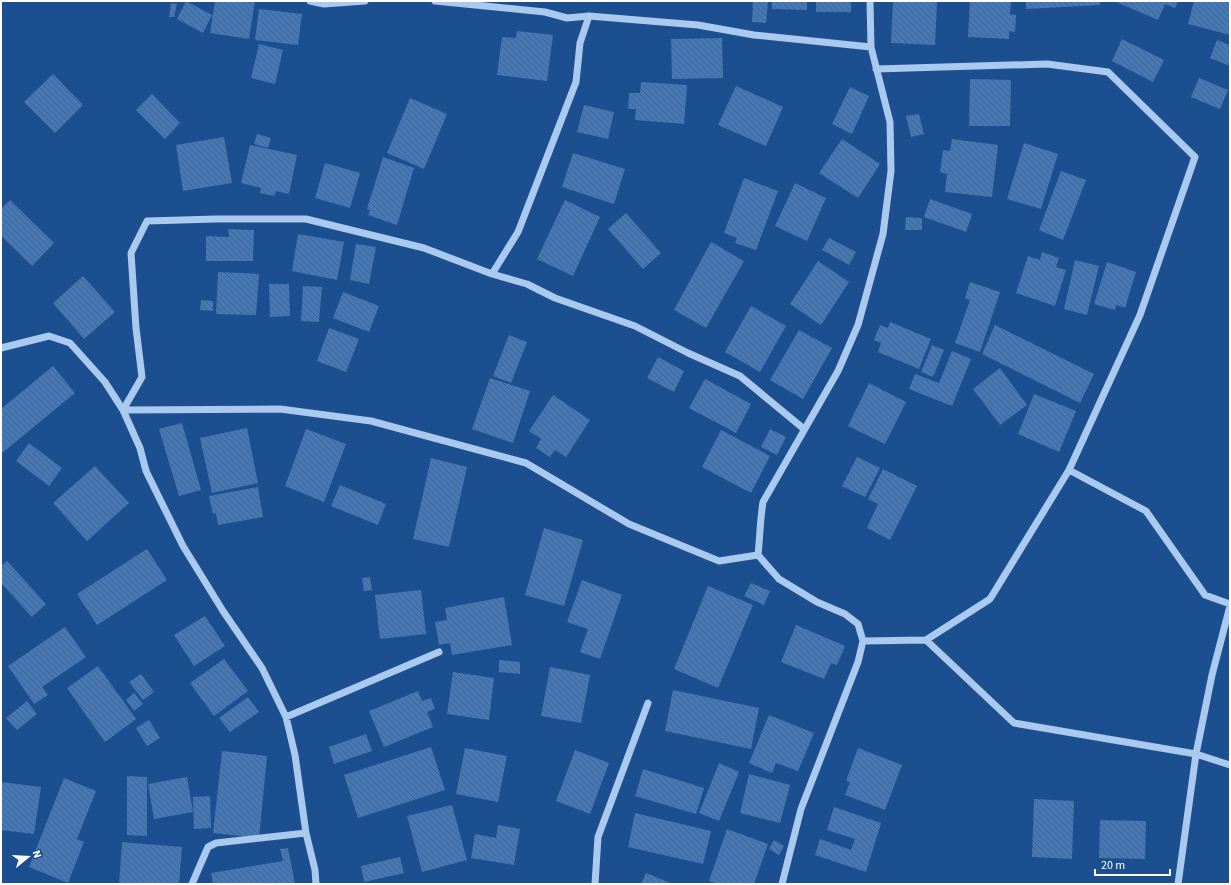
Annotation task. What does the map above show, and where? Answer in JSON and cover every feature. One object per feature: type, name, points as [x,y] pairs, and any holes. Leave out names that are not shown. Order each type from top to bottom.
[{"type":"street","points":[[310,1],[324,4],[365,1]]},
{"type":"street","points":[[435,1],[545,12],[567,18],[589,16],[698,25],[754,35],[871,47]]},
{"type":"street","points":[[782,884],[802,809],[856,669],[863,641],[858,624],[844,614],[817,602],[779,579],[758,556],[760,539],[759,522],[763,502],[838,371],[858,325],[883,234],[891,171],[890,122],[871,47],[870,1]]},
{"type":"street","points":[[492,274],[518,232],[576,82],[580,43],[589,16]]},
{"type":"street","points":[[863,641],[926,640],[990,599],[1069,470],[1140,316],[1195,157],[1108,72],[1047,64],[876,69]]},
{"type":"street","points":[[123,410],[142,377],[136,328],[131,253],[147,221],[306,219],[424,248],[492,274],[527,284],[555,298],[635,326],[688,353],[740,376],[804,429]]},
{"type":"street","points":[[1,348],[49,336],[70,343],[105,382],[123,410],[140,448],[146,471],[183,546],[223,611],[262,668],[286,717],[295,755],[306,833],[315,870],[316,884]]},
{"type":"street","points":[[123,410],[280,409],[371,421],[526,463],[629,524],[719,561],[758,556]]},
{"type":"street","points":[[1069,470],[1146,511],[1205,595],[1230,605],[1212,675],[1196,754],[1178,884]]},
{"type":"street","points":[[926,640],[1014,723],[1196,754],[1230,765]]},
{"type":"street","points":[[286,717],[439,652]]},
{"type":"street","points":[[594,884],[598,837],[648,703]]},
{"type":"street","points":[[192,884],[208,847],[216,842],[306,833]]},
{"type":"building","points":[[186,1],[212,15],[203,33],[177,19]]},
{"type":"building","points":[[215,1],[255,1],[249,39],[210,33]]},
{"type":"building","points":[[753,1],[768,2],[766,23],[752,22]]},
{"type":"building","points":[[772,1],[807,1],[807,10],[772,9]]},
{"type":"building","points":[[816,1],[851,1],[851,12],[816,12]]},
{"type":"building","points":[[893,1],[937,1],[935,45],[891,43]]},
{"type":"building","points":[[970,1],[1011,2],[1010,14],[1016,15],[1015,32],[1009,31],[1009,39],[968,37]]},
{"type":"building","points":[[1026,1],[1100,1],[1100,5],[1026,9]]},
{"type":"building","points":[[1114,1],[1178,1],[1175,8],[1165,4],[1158,20]]},
{"type":"building","points":[[1194,1],[1230,1],[1230,35],[1188,24]]},
{"type":"building","points":[[171,3],[177,4],[174,17],[169,17]]},
{"type":"building","points":[[259,9],[302,14],[298,45],[255,40]]},
{"type":"building","points":[[517,31],[553,35],[547,81],[497,75],[502,37],[516,38]]},
{"type":"building","points":[[722,38],[723,78],[672,79],[671,39]]},
{"type":"building","points":[[1122,39],[1164,60],[1153,82],[1112,61]]},
{"type":"building","points":[[1217,40],[1230,45],[1230,66],[1210,58]]},
{"type":"building","points":[[259,44],[283,50],[275,84],[251,78]]},
{"type":"building","points":[[53,74],[83,105],[55,133],[24,102]]},
{"type":"building","points":[[1199,78],[1228,90],[1220,109],[1191,97]]},
{"type":"building","points":[[970,79],[1011,80],[1010,126],[969,126]]},
{"type":"building","points":[[641,82],[687,85],[684,124],[635,120],[636,109],[628,109],[629,93],[640,93]]},
{"type":"building","points":[[736,86],[783,107],[766,146],[718,125]]},
{"type":"building","points":[[850,87],[869,96],[852,134],[832,124]]},
{"type":"building","points":[[152,94],[180,123],[165,139],[136,110]]},
{"type":"building","points":[[410,98],[447,114],[424,169],[387,153]]},
{"type":"building","points":[[584,105],[614,112],[608,139],[577,132]]},
{"type":"building","points":[[919,114],[924,134],[911,137],[906,116]]},
{"type":"building","points":[[257,134],[271,138],[268,148],[254,144]]},
{"type":"building","points":[[224,137],[232,183],[183,191],[176,145]]},
{"type":"building","points":[[842,139],[880,164],[858,198],[819,173]]},
{"type":"building","points":[[952,139],[998,145],[992,197],[945,192],[947,174],[940,172],[943,150],[950,151]]},
{"type":"building","points":[[1024,143],[1058,154],[1041,209],[1007,199]]},
{"type":"building","points":[[250,145],[297,155],[289,194],[276,191],[274,196],[260,193],[261,188],[241,183]]},
{"type":"building","points":[[573,153],[625,169],[614,204],[562,187]]},
{"type":"building","points":[[383,157],[414,168],[397,225],[368,215],[370,210],[367,209]]},
{"type":"building","points":[[325,163],[360,173],[350,208],[315,198]]},
{"type":"building","points":[[1061,171],[1086,180],[1063,240],[1039,230]]},
{"type":"building","points":[[744,178],[778,191],[756,250],[735,243],[737,238],[724,233]]},
{"type":"building","points":[[795,183],[826,198],[807,241],[775,226]]},
{"type":"building","points":[[930,199],[972,214],[966,232],[924,217]]},
{"type":"building","points":[[10,200],[54,243],[32,266],[1,236],[1,209]]},
{"type":"building","points":[[565,200],[600,217],[573,276],[537,259]]},
{"type":"building","points":[[626,213],[661,253],[643,269],[608,229]]},
{"type":"building","points":[[906,217],[922,218],[922,230],[905,230]]},
{"type":"building","points":[[228,229],[254,230],[253,261],[206,261],[206,236],[229,237]]},
{"type":"building","points":[[298,234],[344,242],[337,280],[292,271]]},
{"type":"building","points":[[829,238],[856,252],[849,265],[822,250]]},
{"type":"building","points":[[711,242],[744,261],[706,328],[674,310]]},
{"type":"building","points":[[356,244],[376,247],[369,284],[350,280]]},
{"type":"building","points":[[1042,252],[1059,258],[1056,267],[1066,270],[1055,306],[1016,293],[1028,256],[1040,260]]},
{"type":"building","points":[[1075,260],[1099,266],[1087,315],[1064,309]]},
{"type":"building","points":[[818,261],[849,282],[821,325],[790,304]]},
{"type":"building","points":[[1107,262],[1136,272],[1125,308],[1116,305],[1115,310],[1094,304]]},
{"type":"building","points":[[218,272],[259,274],[256,315],[216,314]]},
{"type":"building","points":[[83,276],[115,312],[84,339],[53,303]]},
{"type":"building","points":[[970,282],[1000,292],[980,352],[955,343],[970,300],[965,298]]},
{"type":"building","points":[[269,284],[289,284],[290,316],[270,317]]},
{"type":"building","points":[[303,286],[322,287],[319,322],[301,321]]},
{"type":"building","points":[[343,292],[379,306],[369,332],[333,318]]},
{"type":"building","points":[[201,300],[213,301],[213,311],[200,310]]},
{"type":"building","points":[[751,306],[786,326],[760,372],[725,352]]},
{"type":"building","points":[[890,322],[931,339],[919,369],[878,352],[881,343],[874,340],[880,325],[888,328]]},
{"type":"building","points":[[995,325],[1094,374],[1080,403],[982,354]]},
{"type":"building","points":[[329,328],[359,339],[346,372],[317,361]]},
{"type":"building","points":[[799,330],[832,348],[803,399],[770,380]]},
{"type":"building","points":[[509,335],[527,342],[511,383],[493,376]]},
{"type":"building","points":[[932,345],[944,350],[933,377],[921,372]]},
{"type":"building","points":[[952,351],[971,359],[952,406],[909,389],[915,374],[939,383]]},
{"type":"building","points":[[658,357],[684,371],[674,392],[647,378]]},
{"type":"building","points":[[53,366],[75,393],[1,454],[1,409]]},
{"type":"building","points":[[1000,368],[1027,405],[1000,425],[973,389]]},
{"type":"building","points":[[490,378],[530,391],[513,443],[472,429]]},
{"type":"building","points":[[705,379],[751,404],[736,433],[689,408]]},
{"type":"building","points":[[869,383],[906,402],[885,444],[848,426]]},
{"type":"building","points":[[1034,394],[1076,411],[1059,452],[1018,434]]},
{"type":"building","points":[[553,395],[590,420],[566,457],[555,450],[550,457],[536,448],[541,439],[529,431]]},
{"type":"building","points":[[182,423],[201,490],[179,496],[159,429]]},
{"type":"building","points":[[247,428],[258,483],[212,493],[200,438]]},
{"type":"building","points":[[306,429],[346,444],[324,502],[285,486]]},
{"type":"building","points":[[770,429],[786,437],[777,455],[761,447]]},
{"type":"building","points":[[721,430],[770,456],[751,493],[702,467]]},
{"type":"building","points":[[29,443],[62,468],[49,486],[16,461]]},
{"type":"building","points":[[857,457],[880,468],[865,497],[842,486]]},
{"type":"building","points":[[431,458],[467,467],[449,547],[413,539]]},
{"type":"building","points":[[95,466],[129,503],[87,541],[53,503]]},
{"type":"building","points":[[883,469],[917,486],[890,540],[867,528],[878,504],[868,499]]},
{"type":"building","points":[[340,485],[386,504],[378,525],[331,506]]},
{"type":"building","points":[[258,487],[263,517],[218,525],[216,513],[213,514],[209,496]]},
{"type":"building","points":[[544,528],[583,540],[564,606],[525,595]]},
{"type":"building","points":[[147,549],[167,580],[97,625],[77,594]]},
{"type":"building","points":[[7,561],[46,604],[32,617],[1,583],[1,566]]},
{"type":"building","points":[[370,577],[372,590],[364,591],[362,578]]},
{"type":"building","points":[[582,580],[622,595],[600,659],[580,652],[588,629],[567,622]]},
{"type":"building","points":[[751,583],[770,591],[764,605],[744,596]]},
{"type":"building","points":[[708,586],[753,605],[718,688],[674,669]]},
{"type":"building","points":[[421,590],[426,634],[380,639],[375,595]]},
{"type":"building","points":[[504,597],[512,645],[452,655],[450,643],[439,645],[435,622],[447,620],[445,608]]},
{"type":"building","points":[[205,616],[225,646],[194,666],[174,635]]},
{"type":"building","points":[[796,625],[845,646],[837,665],[831,663],[824,679],[781,662]]},
{"type":"building","points":[[65,627],[86,657],[42,687],[48,695],[34,704],[8,666]]},
{"type":"building","points":[[224,659],[248,691],[214,716],[190,683]]},
{"type":"building","points":[[499,660],[520,662],[520,674],[499,672]]},
{"type":"building","points":[[98,666],[136,719],[105,742],[67,688]]},
{"type":"building","points":[[550,667],[590,675],[581,723],[541,716]]},
{"type":"building","points":[[453,672],[494,678],[489,720],[447,714]]},
{"type":"building","points":[[141,674],[154,692],[143,700],[129,682]]},
{"type":"building","points":[[673,690],[759,708],[751,749],[665,731]]},
{"type":"building","points":[[418,691],[422,701],[431,698],[435,709],[427,712],[433,727],[384,747],[369,711]]},
{"type":"building","points":[[134,693],[143,704],[134,711],[126,700]]},
{"type":"building","points":[[248,697],[259,712],[230,732],[219,718]]},
{"type":"building","points":[[27,701],[37,714],[17,730],[6,718]]},
{"type":"building","points":[[769,715],[814,733],[798,771],[776,763],[772,773],[749,763]]},
{"type":"building","points":[[149,720],[160,738],[147,746],[136,728]]},
{"type":"building","points":[[366,734],[372,751],[334,764],[329,747]]},
{"type":"building","points":[[431,747],[445,790],[358,818],[344,775]]},
{"type":"building","points":[[465,748],[507,756],[498,802],[456,794]]},
{"type":"building","points":[[858,748],[902,765],[885,810],[845,795],[850,782],[846,781]]},
{"type":"building","points":[[575,750],[609,763],[590,814],[556,801]]},
{"type":"building","points":[[222,751],[267,756],[259,838],[213,833]]},
{"type":"building","points":[[719,763],[739,772],[719,821],[699,813]]},
{"type":"building","points":[[643,769],[704,788],[696,814],[635,796]]},
{"type":"building","points":[[749,774],[790,785],[780,823],[740,813]]},
{"type":"building","points":[[127,776],[147,777],[147,836],[127,835]]},
{"type":"building","points":[[187,777],[193,812],[154,819],[148,784]]},
{"type":"building","points":[[64,778],[96,791],[77,839],[84,842],[68,883],[29,867]]},
{"type":"building","points":[[1,782],[41,787],[34,834],[1,830]]},
{"type":"building","points":[[210,796],[211,828],[194,829],[193,797]]},
{"type":"building","points":[[1034,799],[1074,801],[1072,859],[1032,857]]},
{"type":"building","points":[[452,805],[467,860],[422,872],[407,816]]},
{"type":"building","points":[[834,807],[881,823],[866,872],[815,855],[820,839],[851,850],[855,839],[827,830]]},
{"type":"building","points":[[635,813],[711,831],[703,864],[628,847]]},
{"type":"building","points":[[1100,820],[1146,821],[1145,859],[1099,858]]},
{"type":"building","points":[[498,825],[520,829],[514,865],[471,858],[475,834],[496,838]]},
{"type":"building","points":[[727,829],[768,844],[754,884],[717,884],[709,881]]},
{"type":"building","points":[[774,840],[784,846],[779,855],[769,849]]},
{"type":"building","points":[[122,842],[182,847],[179,884],[119,884]]},
{"type":"building","points":[[288,848],[295,884],[213,884],[211,873],[283,861],[280,849]]},
{"type":"building","points":[[400,857],[404,873],[364,882],[361,866]]},
{"type":"building","points":[[646,873],[673,884],[641,884]]}]
